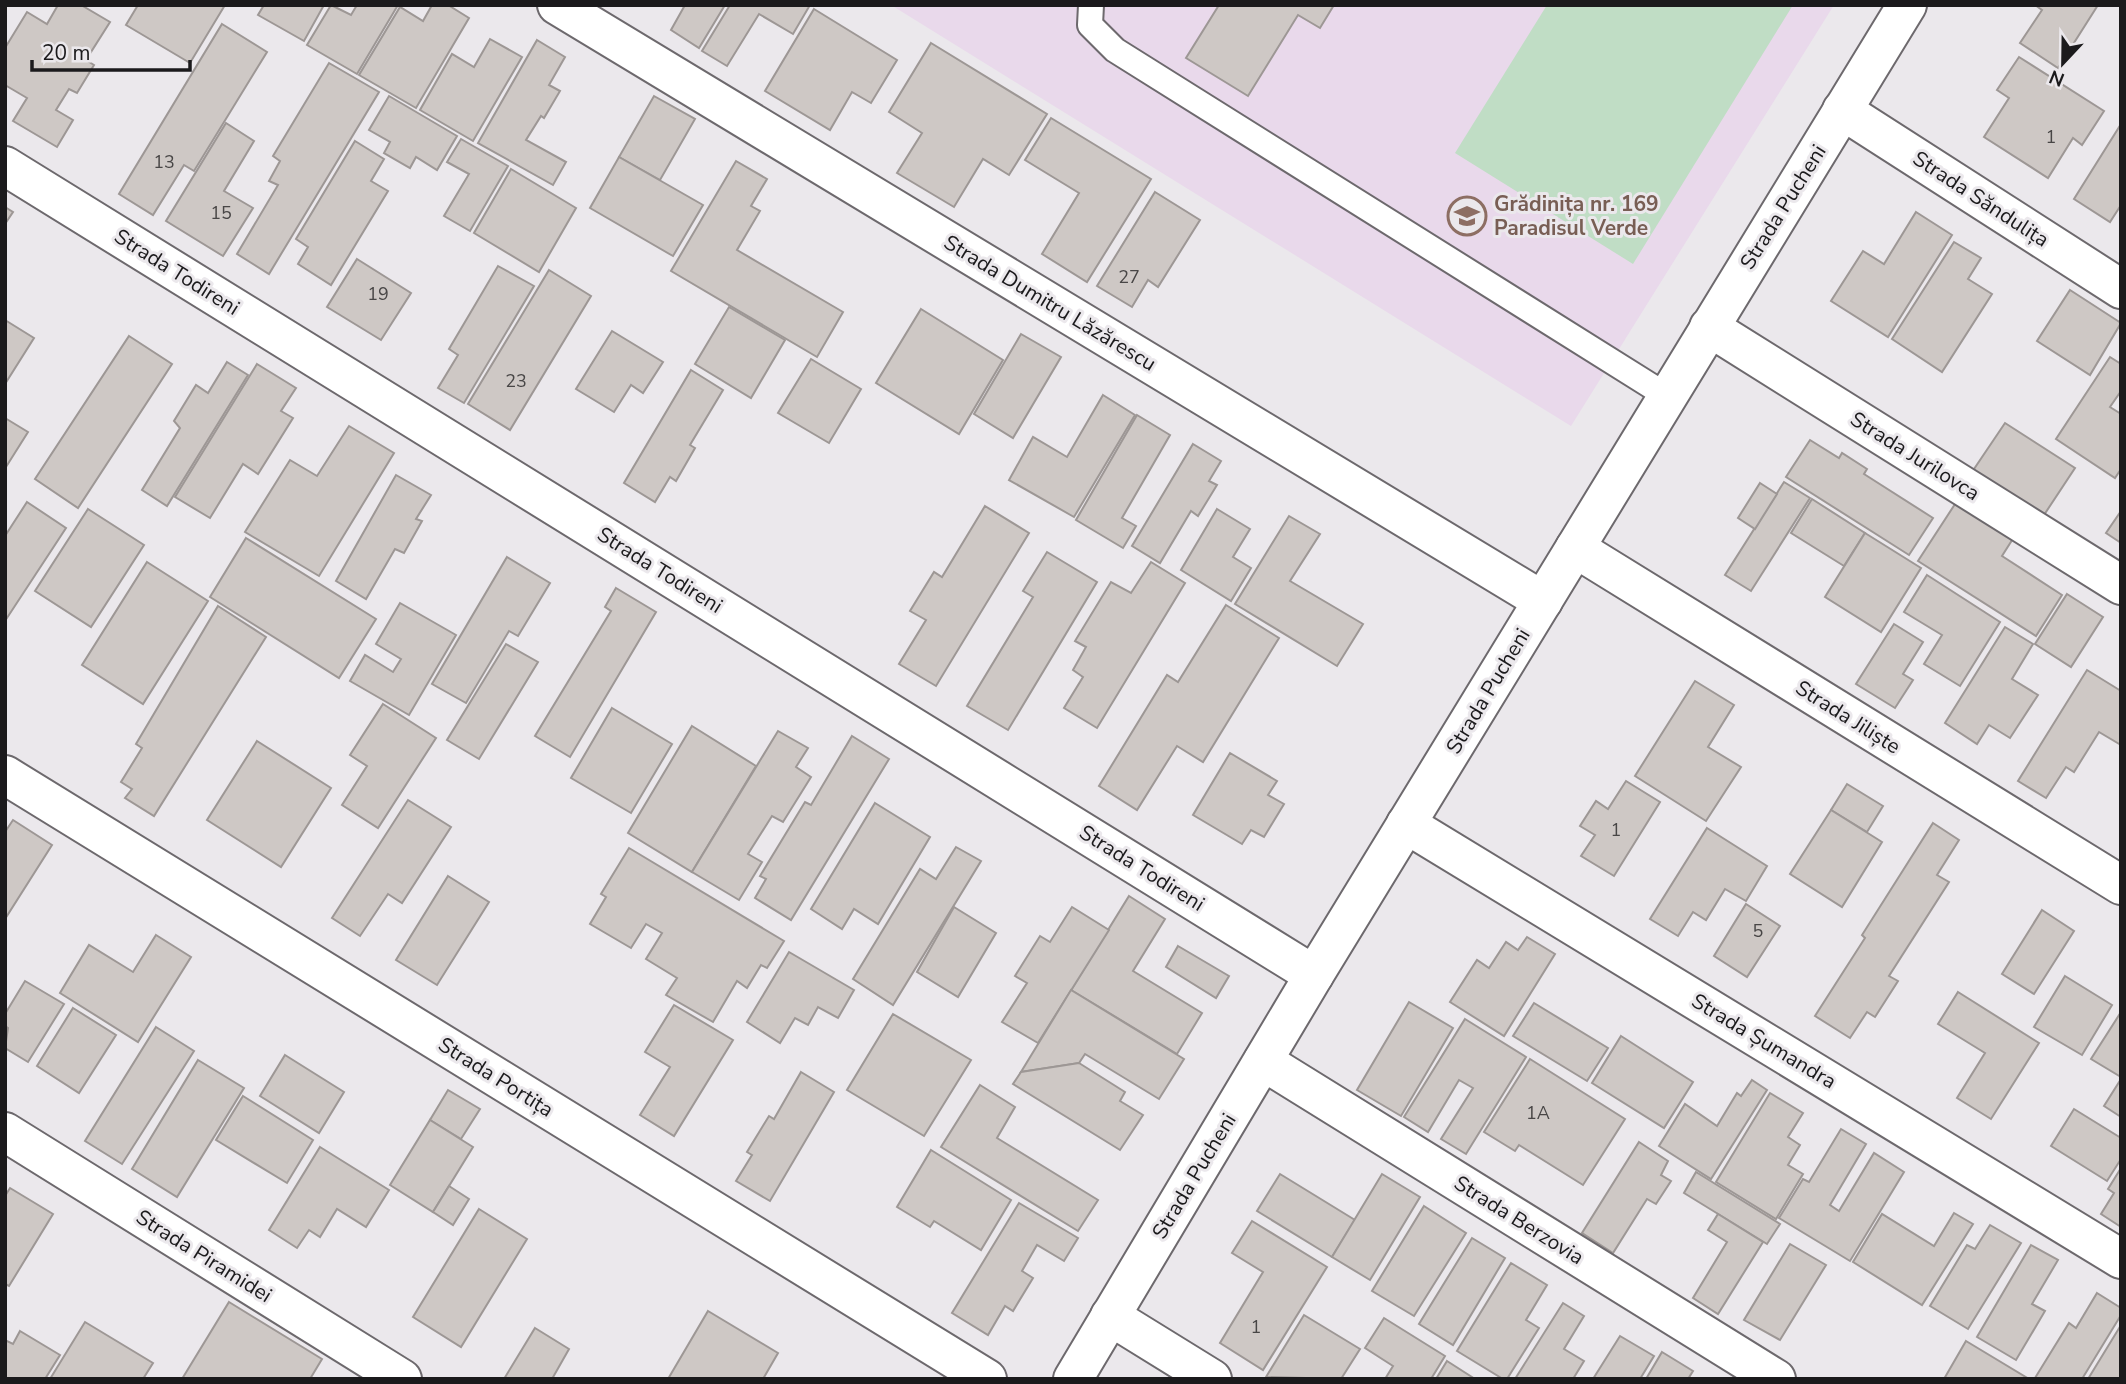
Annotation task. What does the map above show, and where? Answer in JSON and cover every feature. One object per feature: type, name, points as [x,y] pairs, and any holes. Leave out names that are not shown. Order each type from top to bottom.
[{"type":"street","name":"Strada Dumitru Lăzărescu","points":[[557,5],[1543,601]]},
{"type":"street","name":"Strada Pucheni","points":[[1073,1379],[1314,975],[1907,5]]},
{"type":"street","name":"Strada Săndulița","points":[[1842,110],[2121,289]]},
{"type":"street","name":"Strada Todireni","points":[[5,166],[1314,975]]},
{"type":"street","name":"Strada Jurilovca","points":[[1709,327],[2121,586]]},
{"type":"street","name":"Strada Jiliște","points":[[1575,548],[2121,885]]},
{"type":"street","name":"Strada Portița","points":[[5,775],[987,1379]]},
{"type":"street","name":"Strada Șumandra","points":[[1406,824],[2121,1259]]},
{"type":"street","name":"Strada Berzovia","points":[[1263,1062],[1776,1379]]},
{"type":"street","name":"Strada Piramidei","points":[[5,1132],[402,1379]]},
{"type":"street","points":[[1110,1316],[1212,1379]]},
{"type":"lane","points":[[1091,5],[1090,24],[1115,50],[1667,396]]},
{"type":"shaded area","name":"Grădinița nr. 169 Paradisul Verde","points":[[891,5],[1834,5],[1571,426]]},
{"type":"green space","points":[[1547,5],[1793,5],[1633,264],[1455,153]]},
{"type":"building","points":[[58,5],[81,5],[110,22],[86,60],[94,65],[77,93],[69,89],[56,110],[73,120],[57,147],[13,121],[27,98],[5,85],[5,48],[27,12],[47,24]]},
{"type":"building","points":[[138,5],[225,5],[190,63],[126,25]]},
{"type":"building","points":[[264,5],[324,5],[304,41],[258,15]]},
{"type":"building","points":[[331,5],[351,15],[357,5],[398,5],[357,74],[307,45]]},
{"type":"building","points":[[432,5],[448,5],[469,18],[416,108],[359,75],[400,7],[423,21]]},
{"type":"building","points":[[685,5],[725,5],[699,48],[671,30]]},
{"type":"building","points":[[730,5],[810,5],[793,34],[759,14],[727,66],[702,51]]},
{"type":"building","points":[[1219,5],[1334,5],[1320,28],[1298,15],[1248,96],[1186,58]]},
{"type":"building","points":[[2035,5],[2098,5],[2058,68],[2020,43],[2042,10]]},
{"type":"building","points":[[814,9],[897,60],[871,103],[852,92],[830,130],[765,91]]},
{"type":"building","points":[[222,24],[267,52],[194,171],[184,165],[153,215],[119,194]]},
{"type":"building","points":[[490,39],[522,57],[473,141],[420,110],[452,54],[474,67]]},
{"type":"building","points":[[537,40],[565,57],[549,85],[560,91],[544,118],[541,116],[526,140],[566,162],[553,185],[478,143]]},
{"type":"building","points":[[931,43],[1047,114],[1009,175],[983,159],[954,207],[897,173],[922,133],[889,112]]},
{"type":"building","points":[[2019,57],[2104,111],[2082,145],[2073,138],[2048,178],[1984,137],[2009,98],[1997,90]]},
{"type":"building","points":[[329,63],[379,92],[269,274],[237,254],[278,185],[269,181],[280,161],[273,156]]},
{"type":"building","points":[[389,96],[457,136],[437,170],[416,157],[410,168],[384,153],[390,142],[369,130]]},
{"type":"building","points":[[654,96],[695,119],[660,180],[619,157]]},
{"type":"building","points":[[1051,118],[1151,179],[1087,282],[1042,254],[1079,193],[1025,160]]},
{"type":"building","points":[[226,123],[254,141],[224,191],[253,208],[223,256],[166,221]]},
{"type":"building","points":[[2121,124],[2121,205],[2110,222],[2074,199]]},
{"type":"building","points":[[461,139],[508,166],[470,231],[444,216],[469,174],[447,162]]},
{"type":"building","points":[[355,141],[384,159],[371,181],[388,191],[331,285],[298,264],[308,247],[296,239]]},
{"type":"building","points":[[619,157],[703,205],[673,256],[590,208]]},
{"type":"building","points":[[736,161],[767,179],[751,206],[760,211],[737,250],[843,312],[817,357],[671,271]]},
{"type":"building","points":[[511,169],[576,208],[539,272],[474,233]]},
{"type":"building","points":[[1155,192],[1200,220],[1158,287],[1148,280],[1132,307],[1097,286]]},
{"type":"building","points":[[5,207],[13,212],[5,224]]},
{"type":"building","points":[[1916,212],[1952,235],[1888,337],[1831,301],[1863,251],[1884,264]]},
{"type":"building","points":[[1954,242],[1981,258],[1968,279],[1992,294],[1942,372],[1892,339]]},
{"type":"building","points":[[357,259],[411,293],[381,340],[327,307]]},
{"type":"building","points":[[498,266],[534,286],[464,403],[438,388],[458,355],[449,349]]},
{"type":"building","points":[[549,270],[591,296],[510,430],[468,404]]},
{"type":"building","points":[[2070,290],[2121,323],[2090,375],[2037,341]]},
{"type":"building","points":[[729,307],[785,340],[751,398],[695,364]]},
{"type":"building","points":[[921,309],[1003,360],[959,434],[876,383]]},
{"type":"building","points":[[5,320],[34,338],[5,384]]},
{"type":"building","points":[[612,331],[663,362],[643,393],[631,385],[614,412],[576,389]]},
{"type":"building","points":[[1021,334],[1061,357],[1013,438],[974,414]]},
{"type":"building","points":[[129,336],[172,364],[78,508],[35,479]]},
{"type":"building","points":[[2110,357],[2121,364],[2121,391],[2110,407],[2121,414],[2121,469],[2115,478],[2056,439]]},
{"type":"building","points":[[811,359],[861,389],[829,443],[778,413]]},
{"type":"building","points":[[227,362],[248,375],[167,506],[142,490],[180,428],[174,421],[196,385],[208,393]]},
{"type":"building","points":[[257,364],[296,388],[281,411],[293,418],[258,474],[243,464],[210,518],[175,497]]},
{"type":"building","points":[[691,370],[723,390],[690,445],[695,448],[676,481],[670,477],[655,502],[624,483]]},
{"type":"building","points":[[1103,395],[1135,415],[1074,517],[1009,480],[1033,437],[1067,457]]},
{"type":"building","points":[[1137,415],[1170,435],[1122,518],[1136,526],[1123,548],[1076,520]]},
{"type":"building","points":[[5,418],[28,432],[6,467],[5,466]]},
{"type":"building","points":[[2005,423],[2075,468],[2042,518],[1972,472]]},
{"type":"building","points":[[349,426],[394,453],[319,576],[245,532],[290,460],[317,476]]},
{"type":"building","points":[[1810,440],[1839,458],[1842,453],[1867,469],[1864,474],[1933,518],[1909,555],[1786,477]]},
{"type":"building","points":[[1193,444],[1221,461],[1209,481],[1217,485],[1198,516],[1191,511],[1160,563],[1132,546]]},
{"type":"building","points":[[396,475],[431,495],[416,519],[422,521],[404,553],[395,549],[366,599],[336,581]]},
{"type":"building","points":[[1784,482],[1810,498],[1751,591],[1725,575]]},
{"type":"building","points":[[1760,483],[1777,494],[1755,529],[1738,518]]},
{"type":"building","points":[[1812,499],[1865,533],[1844,566],[1791,533]]},
{"type":"building","points":[[1957,501],[2014,537],[2002,556],[2062,595],[2036,636],[1918,561]]},
{"type":"building","points":[[27,502],[66,528],[5,621],[5,536]]},
{"type":"building","points":[[985,506],[1029,533],[936,686],[899,664],[926,620],[910,611],[934,572],[942,577]]},
{"type":"building","points":[[88,509],[144,545],[91,627],[35,591]]},
{"type":"building","points":[[1217,509],[1250,529],[1233,557],[1251,568],[1231,601],[1181,570]]},
{"type":"building","points":[[2121,511],[2121,543],[2106,533]]},
{"type":"building","points":[[1289,516],[1320,534],[1290,581],[1363,624],[1337,666],[1235,604]]},
{"type":"building","points":[[1865,533],[1921,568],[1881,632],[1825,597]]},
{"type":"building","points":[[246,538],[376,619],[339,678],[210,597]]},
{"type":"building","points":[[1047,552],[1097,582],[1008,730],[967,706],[1033,597],[1023,591]]},
{"type":"building","points":[[507,557],[550,583],[518,636],[509,631],[466,703],[432,684]]},
{"type":"building","points":[[147,562],[208,601],[143,704],[82,665]]},
{"type":"building","points":[[1151,562],[1185,583],[1097,728],[1064,708],[1083,677],[1073,670],[1086,647],[1075,641],[1111,582],[1131,593]]},
{"type":"building","points":[[1927,575],[2000,622],[1960,686],[1924,664],[1942,635],[1904,612]]},
{"type":"building","points":[[616,588],[656,612],[570,757],[535,736],[611,611],[605,607]]},
{"type":"building","points":[[2067,594],[2103,617],[2071,667],[2035,644]]},
{"type":"building","points":[[400,603],[456,635],[409,715],[350,681],[365,655],[393,672],[401,659],[376,644]]},
{"type":"building","points":[[1226,605],[1279,638],[1203,762],[1177,746],[1137,810],[1099,786],[1167,675],[1178,682]]},
{"type":"building","points":[[218,606],[266,637],[154,816],[125,798],[132,789],[121,782],[142,748],[136,744]]},
{"type":"building","points":[[1894,624],[1923,642],[1903,674],[1913,680],[1895,708],[1856,684]]},
{"type":"building","points":[[2005,627],[2033,644],[2012,679],[2038,695],[2010,738],[1989,725],[1977,744],[1945,723]]},
{"type":"building","points":[[506,644],[538,662],[479,759],[447,740]]},
{"type":"building","points":[[2087,670],[2121,691],[2121,745],[2099,732],[2074,772],[2066,767],[2046,798],[2018,781]]},
{"type":"building","points":[[1695,681],[1734,705],[1708,747],[1741,767],[1706,821],[1635,776]]},
{"type":"building","points":[[383,704],[436,738],[378,828],[342,805],[367,766],[350,755]]},
{"type":"building","points":[[612,708],[672,744],[631,813],[571,778]]},
{"type":"building","points":[[692,726],[756,766],[692,872],[628,833]]},
{"type":"building","points":[[778,731],[808,748],[796,767],[811,777],[783,822],[772,816],[748,854],[762,862],[739,900],[692,872]]},
{"type":"building","points":[[852,736],[889,759],[791,920],[755,898],[766,879],[760,876],[805,802],[811,805]]},
{"type":"building","points":[[257,741],[331,788],[281,867],[207,820]]},
{"type":"building","points":[[1230,753],[1277,781],[1268,795],[1284,804],[1264,837],[1251,830],[1242,844],[1193,815]]},
{"type":"building","points":[[1626,781],[1660,802],[1614,876],[1581,856],[1595,835],[1580,826],[1596,801],[1608,809]]},
{"type":"building","points":[[1847,784],[1883,806],[1867,832],[1831,810]]},
{"type":"building","points":[[408,800],[451,827],[402,903],[388,894],[360,936],[332,918]]},
{"type":"building","points":[[875,803],[930,837],[878,924],[854,909],[842,929],[811,909]]},
{"type":"building","points":[[1831,810],[1882,842],[1842,907],[1790,874]]},
{"type":"building","points":[[13,820],[52,845],[5,919],[5,832]]},
{"type":"building","points":[[1933,823],[1959,840],[1937,875],[1949,882],[1889,976],[1898,981],[1875,1017],[1867,1012],[1850,1038],[1815,1016],[1865,938],[1862,935]]},
{"type":"building","points":[[1707,828],[1767,866],[1746,901],[1725,889],[1706,920],[1693,912],[1678,936],[1650,919]]},
{"type":"building","points":[[956,847],[981,861],[893,1005],[853,979],[920,869],[936,879]]},
{"type":"building","points":[[629,848],[784,941],[767,968],[761,965],[747,988],[737,981],[713,1022],[666,995],[677,978],[646,959],[662,933],[646,924],[631,948],[590,924],[606,897],[601,894]]},
{"type":"building","points":[[448,876],[489,902],[437,985],[396,960]]},
{"type":"building","points":[[1129,896],[1165,919],[1133,971],[1202,1013],[1177,1054],[1071,990]]},
{"type":"building","points":[[1746,904],[1780,926],[1747,977],[1714,956]]},
{"type":"building","points":[[954,907],[996,933],[958,997],[917,972]]},
{"type":"building","points":[[1072,907],[1109,930],[1038,1043],[1002,1022],[1027,983],[1015,976],[1040,936],[1050,942]]},
{"type":"building","points":[[2042,910],[2074,931],[2034,994],[2002,974]]},
{"type":"building","points":[[156,935],[191,957],[138,1042],[60,993],[89,945],[133,972]]},
{"type":"building","points":[[1527,937],[1555,954],[1504,1036],[1450,1002],[1477,960],[1489,968],[1506,942],[1518,950]]},
{"type":"building","points":[[1178,946],[1229,976],[1216,998],[1166,967]]},
{"type":"building","points":[[789,952],[854,990],[838,1018],[818,1007],[808,1025],[795,1018],[780,1043],[747,1022]]},
{"type":"building","points":[[2065,976],[2112,1005],[2082,1055],[2034,1027]]},
{"type":"building","points":[[25,981],[64,1004],[28,1062],[5,1048],[8,1028],[5,1026],[5,1014]]},
{"type":"building","points":[[1071,990],[1184,1059],[1159,1099],[1085,1054],[1079,1063],[1021,1072]]},
{"type":"building","points":[[1958,992],[2039,1043],[1991,1119],[1957,1098],[1985,1053],[1938,1024]]},
{"type":"building","points":[[1409,1002],[1453,1028],[1401,1116],[1357,1090]]},
{"type":"building","points":[[1534,1003],[1608,1048],[1587,1081],[1513,1036]]},
{"type":"building","points":[[674,1005],[733,1040],[674,1136],[640,1115],[670,1067],[645,1052]]},
{"type":"building","points":[[73,1008],[116,1035],[79,1093],[37,1066]]},
{"type":"building","points":[[2121,1012],[2121,1077],[2091,1059]]},
{"type":"building","points":[[893,1014],[971,1060],[924,1136],[847,1090]]},
{"type":"building","points":[[1465,1019],[1526,1057],[1466,1154],[1441,1139],[1473,1088],[1459,1080],[1428,1132],[1404,1117]]},
{"type":"building","points":[[156,1027],[194,1051],[122,1164],[85,1141]]},
{"type":"building","points":[[1621,1036],[1693,1082],[1664,1128],[1592,1083]]},
{"type":"building","points":[[285,1055],[344,1092],[319,1133],[260,1096]]},
{"type":"building","points":[[1530,1059],[1625,1119],[1583,1185],[1519,1145],[1515,1151],[1484,1132]]},
{"type":"building","points":[[198,1060],[244,1088],[177,1197],[132,1169]]},
{"type":"building","points":[[1079,1063],[1125,1092],[1120,1101],[1143,1115],[1120,1150],[1013,1084],[1021,1072]]},
{"type":"building","points":[[801,1072],[834,1092],[770,1201],[736,1181],[752,1155],[747,1152],[769,1116],[774,1119]]},
{"type":"building","points":[[2121,1079],[2121,1117],[2104,1106]]},
{"type":"building","points":[[1752,1080],[1767,1090],[1711,1179],[1659,1146],[1685,1104],[1717,1126],[1737,1093],[1741,1096]]},
{"type":"building","points":[[980,1085],[1015,1107],[997,1138],[1098,1200],[1078,1231],[941,1147]]},
{"type":"building","points":[[448,1090],[480,1109],[461,1139],[430,1120]]},
{"type":"building","points":[[1770,1093],[1803,1113],[1788,1137],[1800,1145],[1788,1165],[1803,1174],[1776,1219],[1716,1182]]},
{"type":"building","points":[[243,1096],[313,1140],[287,1183],[216,1140]]},
{"type":"building","points":[[2074,1109],[2121,1138],[2121,1159],[2107,1181],[2051,1146]]},
{"type":"building","points":[[430,1120],[473,1147],[433,1212],[390,1185]]},
{"type":"building","points":[[1841,1129],[1866,1144],[1830,1205],[1839,1211],[1874,1153],[1904,1172],[1850,1261],[1779,1218],[1803,1179],[1809,1182]]},
{"type":"building","points":[[1639,1142],[1668,1161],[1661,1175],[1671,1181],[1656,1204],[1647,1199],[1613,1253],[1582,1233]]},
{"type":"building","points":[[320,1147],[389,1190],[366,1227],[337,1209],[320,1237],[309,1230],[297,1248],[269,1230]]},
{"type":"building","points":[[931,1150],[1011,1200],[981,1250],[934,1221],[930,1227],[897,1207]]},
{"type":"building","points":[[2121,1168],[2121,1227],[2101,1214],[2114,1193],[2108,1189]]},
{"type":"building","points":[[1696,1172],[1780,1224],[1767,1244],[1684,1193]]},
{"type":"building","points":[[1280,1174],[1355,1220],[1332,1257],[1257,1211]]},
{"type":"building","points":[[1382,1174],[1420,1197],[1370,1280],[1332,1257]]},
{"type":"building","points":[[449,1186],[469,1199],[453,1225],[433,1212]]},
{"type":"building","points":[[10,1188],[53,1214],[9,1286],[5,1284],[5,1196]]},
{"type":"building","points":[[1019,1203],[1078,1238],[1064,1261],[1037,1245],[1022,1271],[1033,1278],[1013,1311],[1005,1306],[988,1335],[952,1313]]},
{"type":"building","points":[[1424,1206],[1466,1233],[1414,1316],[1372,1291]]},
{"type":"building","points":[[479,1209],[527,1239],[461,1347],[413,1317]]},
{"type":"building","points":[[1954,1213],[1973,1224],[1922,1305],[1853,1262],[1882,1214],[1934,1246]]},
{"type":"building","points":[[1718,1214],[1763,1242],[1718,1314],[1693,1298],[1727,1242],[1708,1230]]},
{"type":"building","points":[[1252,1221],[1327,1267],[1263,1370],[1220,1343],[1263,1272],[1232,1253]]},
{"type":"building","points":[[1990,1225],[2021,1243],[1968,1329],[1930,1306],[1967,1245],[1975,1249]]},
{"type":"building","points":[[1472,1238],[1505,1258],[1453,1345],[1419,1324]]},
{"type":"building","points":[[1790,1244],[1826,1265],[1780,1340],[1744,1320]]},
{"type":"building","points":[[2031,1245],[2058,1260],[2032,1304],[2045,1311],[2016,1360],[1977,1337]]},
{"type":"building","points":[[1511,1263],[1547,1285],[1526,1320],[1539,1328],[1507,1379],[1503,1379],[1457,1351]]},
{"type":"building","points":[[2097,1293],[2121,1308],[2121,1315],[2082,1379],[2035,1378],[2069,1323],[2076,1328]]},
{"type":"building","points":[[229,1302],[322,1359],[310,1379],[182,1379]]},
{"type":"building","points":[[1563,1303],[1584,1316],[1564,1349],[1584,1361],[1573,1379],[1515,1379]]},
{"type":"building","points":[[708,1311],[778,1353],[763,1379],[668,1379]]},
{"type":"building","points":[[1304,1315],[1360,1349],[1341,1379],[1266,1377]]},
{"type":"building","points":[[1384,1318],[1445,1356],[1431,1379],[1385,1379],[1393,1366],[1365,1348]]},
{"type":"building","points":[[85,1322],[153,1363],[143,1379],[50,1379]]},
{"type":"building","points":[[2121,1325],[2121,1379],[2088,1379]]},
{"type":"building","points":[[535,1328],[569,1349],[552,1379],[504,1379]]},
{"type":"building","points":[[20,1331],[60,1355],[45,1379],[5,1379],[5,1340],[13,1344]]},
{"type":"building","points":[[1620,1336],[1654,1356],[1640,1379],[1593,1379]]},
{"type":"building","points":[[1966,1341],[2029,1379],[1944,1379]]},
{"type":"building","points":[[1662,1352],[1693,1371],[1688,1379],[1646,1379]]},
{"type":"building","points":[[1447,1361],[1475,1379],[1436,1379]]},
{"type":"place","name":"Grădinița nr. 169 Paradisul Verde","points":[[1467,216]]}]
